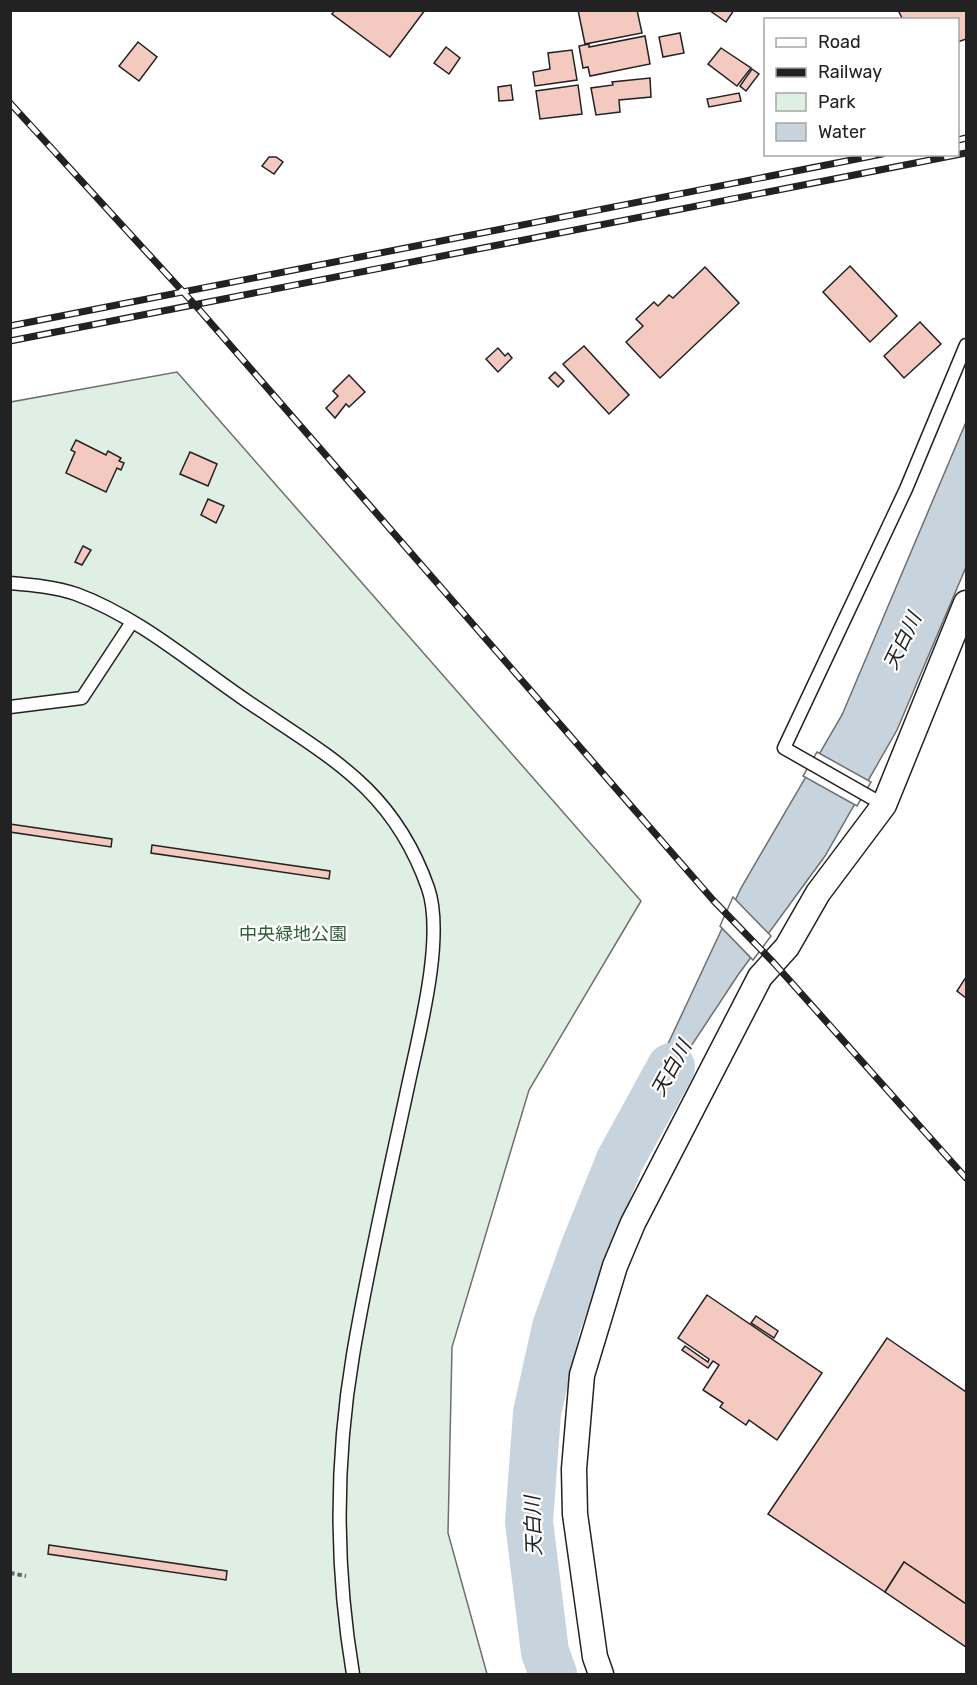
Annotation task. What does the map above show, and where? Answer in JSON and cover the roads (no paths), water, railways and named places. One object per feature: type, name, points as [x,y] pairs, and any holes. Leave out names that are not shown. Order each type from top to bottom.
[{"type":"street","points":[[601,1674],[595,1657],[582,1571],[575,1514],[574,1469],[582,1375],[615,1266],[638,1212],[759,977],[787,947],[818,894],[879,802],[966,603]]},
{"type":"lane","points":[[879,802],[784,748],[906,489],[966,345]]},
{"type":"lane","points":[[10,583],[50,587],[77,594],[132,622],[343,766],[378,797],[397,824],[414,854],[429,891],[435,937],[415,1051],[352,1356],[338,1486],[338,1550],[343,1618],[353,1674]]},
{"type":"lane","points":[[10,707],[82,698],[132,622]]},
{"type":"water","points":[[966,422],[966,567],[897,730],[825,856],[738,975],[608,1172],[741,888],[842,715]]},
{"type":"waterway","name":"天白川","points":[[553,1674],[545,1652],[529,1522],[537,1413],[556,1327],[584,1249],[620,1160],[671,1067]]},
{"type":"railway","points":[[10,103],[196,306],[713,900],[773,962],[966,1178]]},
{"type":"railway","points":[[959,140],[966,138]]},
{"type":"railway","points":[[959,154],[966,153]]},
{"type":"railway","points":[[10,326],[872,156]]},
{"type":"railway","points":[[10,341],[951,156]]},
{"type":"park label","name":"中央緑地公園","points":[[293,934]]}]
